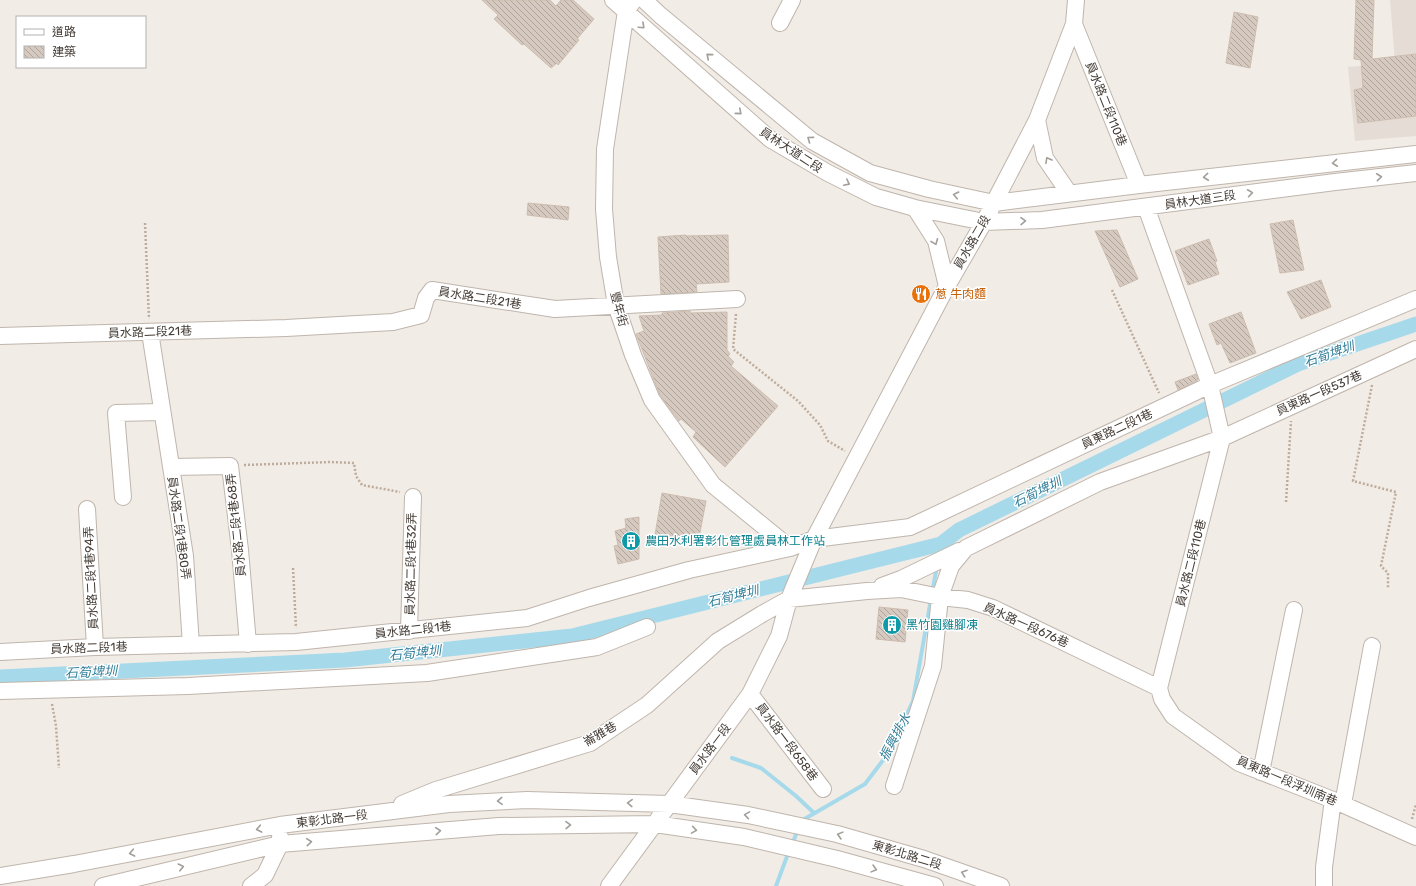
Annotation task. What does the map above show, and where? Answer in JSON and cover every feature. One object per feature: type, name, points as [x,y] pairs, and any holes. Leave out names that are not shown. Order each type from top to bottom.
[{"type":"street","name":"員林大道二段","points":[[613,0],[630,6],[770,139],[828,173],[876,197],[916,208],[984,222]]},
{"type":"street","name":"員林大道二段","points":[[644,0],[660,15],[812,141],[870,173],[929,189],[994,203]]},
{"type":"street","points":[[780,23],[792,0]]},
{"type":"street","name":"員水路二段","points":[[789,600],[814,539],[947,286],[984,222],[1037,120],[1074,24],[1076,0]]},
{"type":"street","name":"豐年街","points":[[630,6],[605,149],[604,209],[607,249],[616,305],[633,355],[652,400],[713,485],[790,548]]},
{"type":"street","name":"員水路二段110巷","points":[[1074,24],[1139,185]]},
{"type":"street","points":[[1037,120],[1045,158],[1069,193]]},
{"type":"street","name":"員林大道三段","points":[[994,203],[1069,193],[1416,154]]},
{"type":"street","name":"員林大道三段","points":[[984,222],[1042,220],[1416,173]]},
{"type":"street","points":[[1146,207],[1210,385],[1222,438]]},
{"type":"street","points":[[916,208],[936,241],[947,286]]},
{"type":"street","name":"員水路二段21巷","points":[[0,336],[286,328],[392,322],[421,315],[426,298],[432,290],[554,309],[737,299]]},
{"type":"street","name":"員東路二段1巷","points":[[814,539],[910,527],[1210,385],[1416,299]]},
{"type":"street","name":"員水路二段1巷80弄","points":[[150,332],[185,556],[191,645]]},
{"type":"street","name":"員東路一段537巷","points":[[789,600],[867,591],[901,584],[966,548],[1100,482],[1222,438],[1416,349]]},
{"type":"street","points":[[123,497],[116,413],[162,412]]},
{"type":"street","name":"員水路二段110巷","points":[[1159,688],[1222,438]]},
{"type":"street","name":"員水路二段1巷68弄","points":[[171,467],[230,466],[240,550],[248,644]]},
{"type":"street","name":"員水路二段1巷32弄","points":[[410,630],[413,497]]},
{"type":"street","name":"員水路二段1巷94弄","points":[[87,509],[95,647]]},
{"type":"street","name":"員水路二段1巷","points":[[0,652],[95,647],[296,642],[527,618],[589,598],[689,570],[790,548],[814,539]]},
{"type":"street","points":[[894,786],[933,666],[940,597],[950,566],[966,548]]},
{"type":"street","name":"員水路一段676巷","points":[[901,584],[940,597],[968,600],[993,608],[1159,688]]},
{"type":"street","name":"員水路一段","points":[[609,886],[750,694],[779,636],[789,600]]},
{"type":"street","name":"崙雅巷","points":[[381,813],[436,790],[590,743],[647,704],[718,641],[762,614],[789,600]]},
{"type":"street","points":[[1261,772],[1294,610]]},
{"type":"street","points":[[0,691],[188,686],[427,673],[598,646],[647,627]]},
{"type":"street","points":[[1324,886],[1324,867],[1372,646]]},
{"type":"street","name":"員東路一段浮圳南巷","points":[[1159,688],[1162,699],[1173,716],[1239,763],[1338,802],[1416,837]]},
{"type":"street","name":"員水路一段658巷","points":[[750,694],[823,789]]},
{"type":"street","name":"東彰北路一段","points":[[0,876],[74,864],[280,825],[450,804],[528,800],[668,804]]},
{"type":"street","name":"東彰北路二段","points":[[668,804],[748,815],[837,834],[917,857],[1001,886]]},
{"type":"street","name":"東彰北路一段","points":[[102,886],[280,844],[499,826],[655,824]]},
{"type":"street","name":"東彰北路二段","points":[[655,824],[744,837],[837,859],[933,886]]},
{"type":"street","points":[[251,886],[266,875],[280,844],[280,825]]},
{"type":"path","points":[[145,223],[150,332]]},
{"type":"path","points":[[1112,290],[1165,406]]},
{"type":"path","points":[[737,299],[733,349],[798,401],[820,425],[828,441],[856,458]]},
{"type":"path","points":[[1376,367],[1353,481],[1396,492],[1381,566],[1388,573],[1388,588]]},
{"type":"path","points":[[1286,502],[1292,406]]},
{"type":"path","points":[[230,466],[331,462],[354,463],[356,476],[362,484],[406,493],[413,497]]},
{"type":"path","points":[[292,568],[296,642]]},
{"type":"path","points":[[49,690],[56,726],[59,768]]},
{"type":"shaded area","points":[[1390,0],[1416,0],[1416,136],[1355,141],[1348,67],[1395,63]]},
{"type":"building","points":[[482,0],[550,0],[556,6],[561,0],[573,0],[594,19],[558,65],[557,63],[551,68],[524,44],[522,45],[494,19],[498,15]]},
{"type":"building","points":[[1356,0],[1374,0],[1372,59],[1416,54],[1416,116],[1358,123],[1354,90],[1363,88],[1361,60],[1354,59]]},
{"type":"building","points":[[1234,12],[1258,17],[1250,68],[1226,63]]},
{"type":"building","points":[[528,203],[569,207],[568,220],[527,215]]},
{"type":"building","points":[[1293,220],[1304,270],[1280,273],[1270,224]]},
{"type":"building","points":[[1117,230],[1138,279],[1120,287],[1095,231]]},
{"type":"building","points":[[728,235],[729,282],[696,284],[697,292],[661,294],[658,237]]},
{"type":"building","points":[[1209,239],[1217,261],[1215,262],[1219,274],[1188,285],[1175,251]]},
{"type":"building","points":[[1321,280],[1331,307],[1301,319],[1287,292]]},
{"type":"building","points":[[690,311],[690,313],[727,312],[727,350],[730,354],[728,356],[734,362],[731,366],[778,406],[725,467],[693,437],[696,432],[681,419],[679,421],[660,395],[636,334],[644,331],[639,316],[662,315],[662,313]]},
{"type":"building","points":[[1241,312],[1256,353],[1230,363],[1221,343],[1217,345],[1209,324]]},
{"type":"building","points":[[1196,374],[1198,380],[1178,390],[1175,382]]},
{"type":"building","points":[[662,493],[706,501],[698,543],[655,535]]},
{"type":"building","name":"農田水利署彰化管理處員林工作站","points":[[639,517],[639,559],[618,564],[614,546],[618,545],[615,531],[626,528],[625,519]]},
{"type":"building","name":"黑竹園雞腳凍","points":[[879,607],[908,610],[905,642],[876,639]]},
{"type":"waterway","name":"石筍埤圳","points":[[0,677],[345,660],[572,636],[941,544],[959,530],[1298,364],[1416,324]]},
{"type":"waterway","name":"振興排水","points":[[939,555],[941,544]]},
{"type":"waterway","name":"振興排水","points":[[932,593],[937,566]]},
{"type":"waterway","name":"振興排水","points":[[801,821],[865,784],[890,751],[913,701],[931,599]]},
{"type":"waterway","points":[[732,758],[761,768],[796,796],[814,813]]},
{"type":"waterway","name":"振興排水","points":[[792,845],[798,829]]},
{"type":"waterway","name":"振興排水","points":[[776,886],[789,851]]},
{"type":"place","name":"蔥 牛肉麵","points":[[921,294]]},
{"type":"place","name":"農田水利署彰化管理處員林工作站","points":[[631,541]]},
{"type":"place","name":"黑竹園雞腳凍","points":[[892,625]]}]
